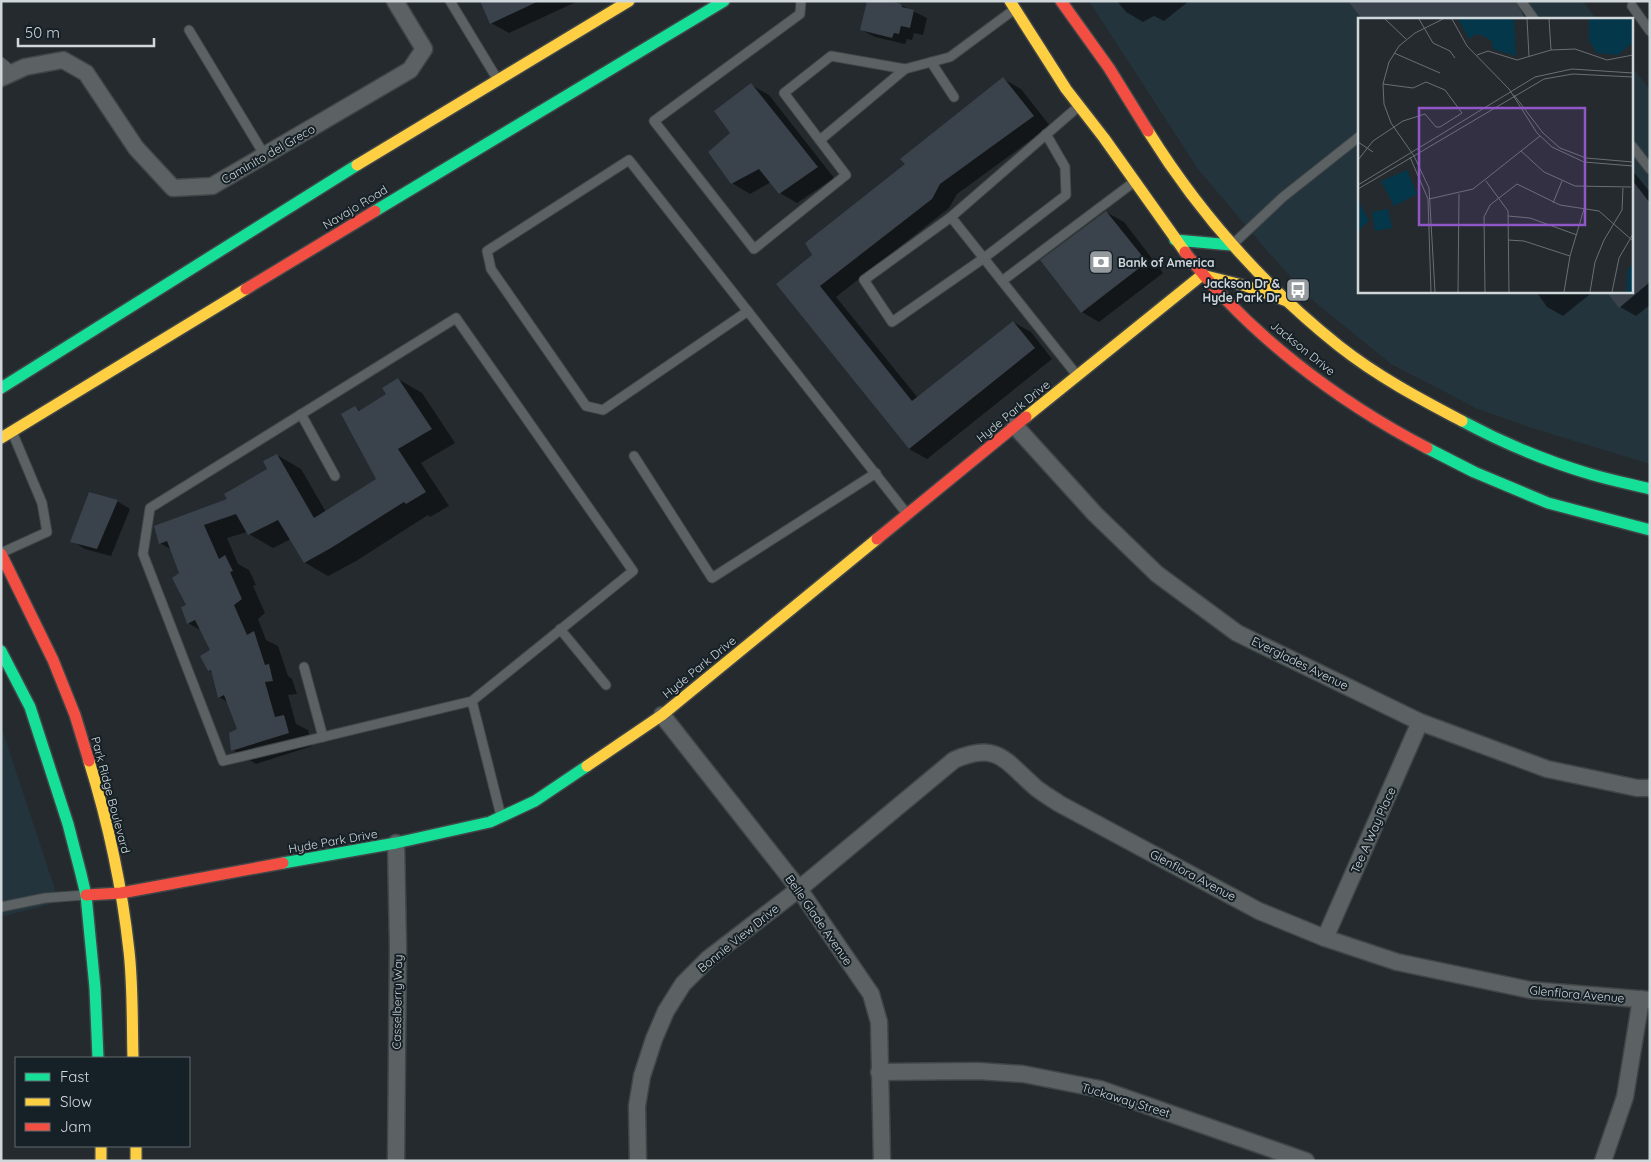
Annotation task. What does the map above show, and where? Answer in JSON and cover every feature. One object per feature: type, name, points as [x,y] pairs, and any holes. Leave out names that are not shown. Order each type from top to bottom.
[{"type":"main road","points":[[1,388],[149,293],[629,1]]},
{"type":"main road","name":"Navajo Road","points":[[1,438],[724,1]]},
{"type":"main road","name":"Jackson Drive","points":[[1061,1],[1109,68],[1162,152],[1196,201],[1232,245],[1286,300],[1340,347],[1402,389],[1486,434],[1538,456],[1590,474],[1650,489]]},
{"type":"main road","name":"Jackson Drive","points":[[1012,5],[1066,89],[1104,138],[1174,240],[1202,275],[1247,320],[1318,380],[1393,430],[1474,472],[1548,503],[1650,530]]},
{"type":"main road","points":[[1174,240],[1232,245]]},
{"type":"main road","points":[[1202,275],[1246,286],[1286,300]]},
{"type":"main road","name":"Hyde Park Drive","points":[[86,895],[122,893],[396,843],[490,822],[535,801],[662,715],[1202,275]]},
{"type":"main road","name":"Park Ridge Boulevard","points":[[1,554],[53,660],[75,715],[97,786],[122,893],[129,953],[132,1057]]},
{"type":"main road","points":[[1,651],[30,707],[48,756],[86,895],[95,988],[98,1057]]},
{"type":"main road","points":[[101,1147],[101,1161]]},
{"type":"main road","points":[[136,1147],[136,1161]]},
{"type":"street","name":"Caminito del Greco","points":[[5,71],[63,60],[86,73],[136,148],[173,188],[212,186],[410,70],[424,49],[395,1]]},
{"type":"street","name":"Everglades Avenue","points":[[1015,426],[1095,514],[1157,574],[1237,633],[1420,722],[1547,770],[1637,788],[1650,788]]},
{"type":"street","name":"Belle Glade Avenue","points":[[662,715],[799,889],[871,994],[879,1022],[882,1161]]},
{"type":"street","name":"Tee A Way Place","points":[[1325,938],[1420,722]]},
{"type":"street","name":"Glenflora Avenue","points":[[799,889],[954,760],[970,753],[990,752],[1007,760],[1037,789],[1058,803],[1259,910],[1325,938],[1398,962],[1530,990],[1645,1000]]},
{"type":"street","name":"Casselberry Way","points":[[396,843],[398,947],[396,1161]]},
{"type":"street","name":"Bonnie View Drive","points":[[638,1161],[637,1106],[642,1076],[654,1039],[666,1011],[683,984],[709,958],[799,889]]},
{"type":"street","points":[[1603,1161],[1624,1097],[1645,1000]]},
{"type":"street","name":"Tuckaway Street","points":[[879,1072],[978,1071],[1023,1074],[1100,1089],[1306,1161]]},
{"type":"lane","points":[[450,1],[498,80]]},
{"type":"lane","points":[[801,1],[800,14],[654,121],[754,249],[846,175],[784,93],[831,56],[905,69]]},
{"type":"lane","points":[[1521,1],[1533,18]]},
{"type":"lane","points":[[820,140],[905,69],[950,57],[1012,5]]},
{"type":"lane","points":[[1632,6],[1650,31]]},
{"type":"lane","points":[[189,30],[265,156]]},
{"type":"lane","points":[[931,62],[954,97]]},
{"type":"lane","points":[[1046,134],[1065,167],[1066,195],[984,258],[892,322],[864,280],[951,217],[1046,134],[1079,106]]},
{"type":"lane","points":[[1232,245],[1283,197],[1358,138]]},
{"type":"lane","points":[[1634,149],[1650,170]]},
{"type":"lane","points":[[748,311],[603,410],[586,406],[491,269],[487,252],[630,160],[908,514]]},
{"type":"lane","points":[[1002,280],[1134,182]]},
{"type":"lane","points":[[951,217],[1078,376]]},
{"type":"lane","points":[[456,318],[633,571],[560,629],[472,701],[223,761],[143,554],[150,508],[456,318]]},
{"type":"lane","points":[[301,414],[335,476]]},
{"type":"lane","points":[[1,554],[47,532],[42,503],[12,432]]},
{"type":"lane","points":[[634,456],[712,578],[876,473]]},
{"type":"lane","points":[[560,629],[606,685]]},
{"type":"lane","points":[[304,667],[323,737]]},
{"type":"lane","points":[[472,701],[501,816]]},
{"type":"lane","points":[[1,907],[45,898],[86,895]]},
{"type":"shaded area","points":[[1089,1],[1583,1],[1595,18],[1358,18],[1358,292],[1634,292],[1634,70],[1650,90],[1650,464],[1532,428],[1478,409],[1391,364],[1310,298],[1198,169]]},
{"type":"shaded area","points":[[1,726],[59,902],[1,917]]},
{"type":"building","points":[[480,1],[539,1],[490,24]]},
{"type":"building","points":[[867,1],[890,1],[914,10],[910,28],[901,26],[899,34],[894,33],[892,38],[860,30]]},
{"type":"building","points":[[1348,1],[1515,1],[1525,18],[1361,18]]},
{"type":"building","points":[[1003,77],[1034,116],[940,184],[932,199],[820,286],[912,401],[1013,321],[1035,348],[909,449],[776,284],[812,255],[805,243],[905,164],[900,159]]},
{"type":"building","points":[[751,83],[818,167],[779,194],[759,169],[731,184],[708,152],[730,133],[714,111]]},
{"type":"building","points":[[1634,183],[1650,203],[1650,282],[1619,308],[1607,292],[1634,292]]},
{"type":"building","points":[[1106,211],[1147,262],[1081,313],[1040,260]]},
{"type":"building","points":[[398,378],[432,429],[398,449],[426,492],[406,504],[404,502],[304,563],[278,520],[248,535],[236,514],[204,525],[219,559],[225,555],[233,571],[230,572],[242,599],[234,605],[247,635],[254,631],[265,665],[269,664],[273,681],[265,682],[275,717],[284,715],[289,733],[231,751],[229,733],[237,729],[224,695],[218,698],[211,670],[208,671],[200,656],[210,650],[195,620],[187,624],[181,607],[186,605],[172,578],[179,573],[167,541],[159,544],[154,526],[227,499],[224,494],[267,469],[263,461],[277,454],[314,518],[376,479],[341,414],[355,406],[359,411],[386,394],[382,388]]},
{"type":"building","points":[[89,492],[118,500],[97,549],[70,542]]},
{"type":"traffic: fast","points":[[375,211],[724,1]]},
{"type":"traffic: fast","points":[[1,388],[357,165]]},
{"type":"traffic: fast","points":[[1175,240],[1232,245]]},
{"type":"traffic: fast","points":[[1462,421],[1493,437],[1557,463],[1650,489]]},
{"type":"traffic: fast","points":[[1427,448],[1474,472],[1548,503],[1650,530]]},
{"type":"traffic: fast","points":[[1,651],[30,707],[68,824],[81,874],[86,895],[95,988],[98,1057]]},
{"type":"traffic: fast","points":[[283,863],[396,843],[490,822],[535,801],[587,766]]},
{"type":"traffic: slow","points":[[357,165],[629,1]]},
{"type":"traffic: slow","points":[[1010,1],[1066,89],[1104,138],[1185,252]]},
{"type":"traffic: slow","points":[[1148,131],[1189,191],[1211,219],[1234,247],[1285,299],[1339,346],[1368,367],[1415,396],[1462,421]]},
{"type":"traffic: slow","points":[[1026,417],[1202,275],[1246,286],[1287,301]]},
{"type":"traffic: slow","points":[[1,438],[246,289]]},
{"type":"traffic: slow","points":[[587,766],[662,715],[877,539]]},
{"type":"traffic: slow","points":[[89,761],[114,855],[126,927],[131,978],[133,1057]]},
{"type":"traffic: slow","points":[[101,1147],[101,1161]]},
{"type":"traffic: slow","points":[[136,1147],[136,1161]]},
{"type":"traffic: jam","points":[[1061,1],[1109,68],[1148,131]]},
{"type":"traffic: jam","points":[[246,289],[375,211]]},
{"type":"traffic: jam","points":[[1185,252],[1236,310],[1296,363],[1360,409],[1427,448]]},
{"type":"traffic: jam","points":[[877,539],[1026,417]]},
{"type":"traffic: jam","points":[[1,554],[53,660],[75,715],[89,761]]},
{"type":"traffic: jam","points":[[86,895],[121,893],[283,863]]},
{"type":"place","name":"Bank of America","points":[[1101,262]]},
{"type":"place","name":"Jackson Dr & Hyde Park Dr","points":[[1298,290]]}]
